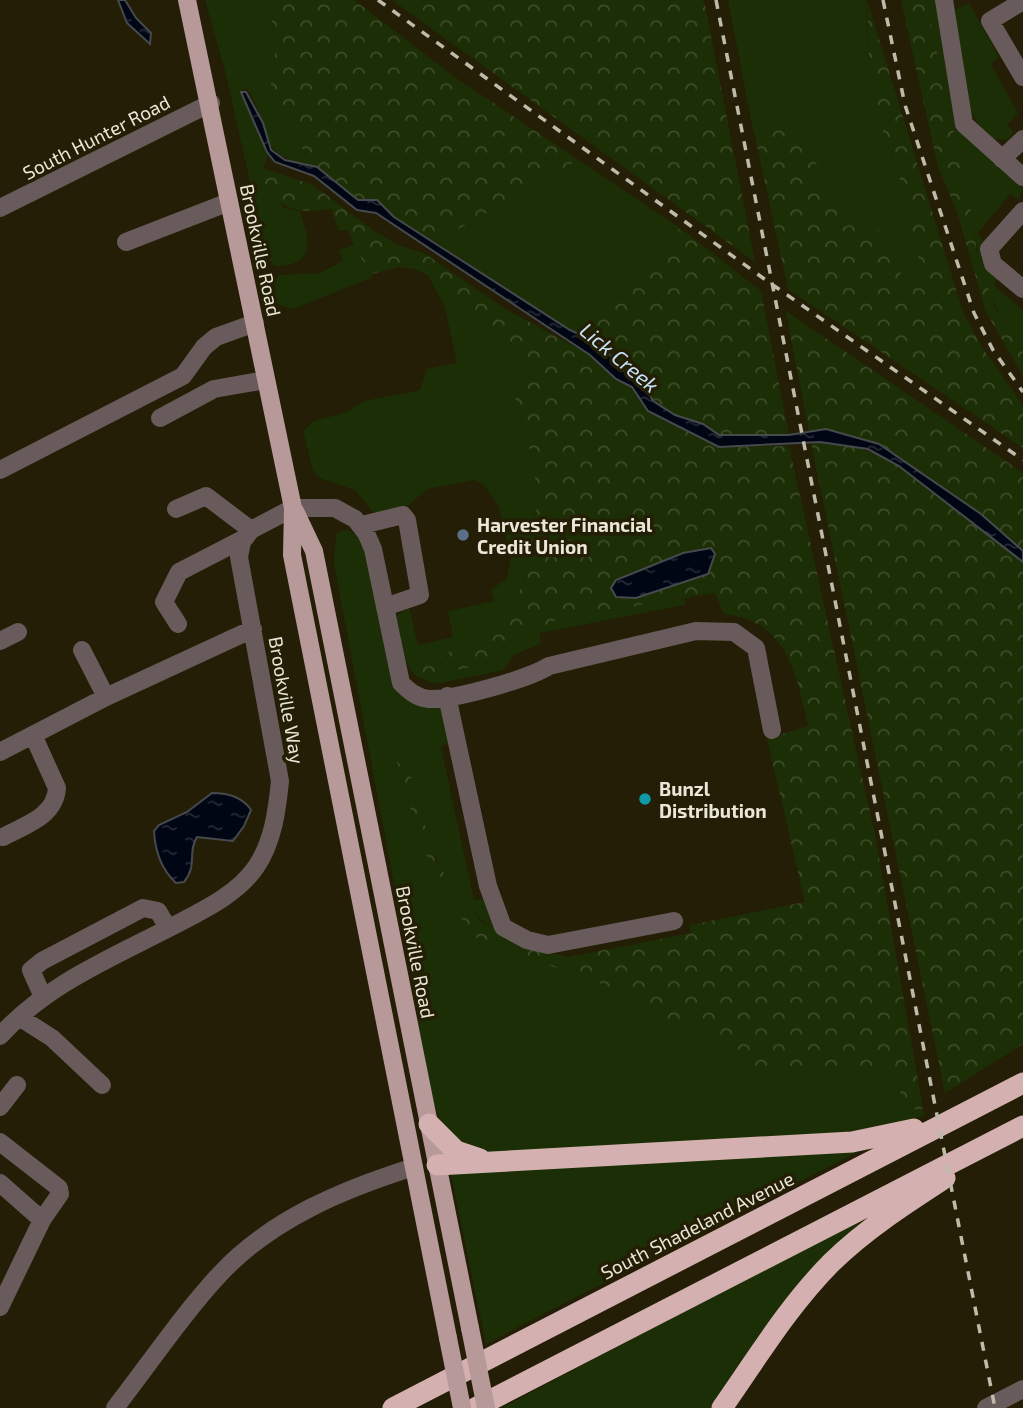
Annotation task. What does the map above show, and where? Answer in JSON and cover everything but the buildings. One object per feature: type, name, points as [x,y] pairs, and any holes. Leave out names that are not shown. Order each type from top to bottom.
[{"type":"highway","name":"South Shadeland Avenue","points":[[393,1408],[1023,1083]]},
{"type":"highway","points":[[437,1165],[852,1142],[907,1131],[1001,1095]]},
{"type":"highway","points":[[429,1124],[447,1144],[464,1155],[489,1161]]},
{"type":"highway","points":[[475,1408],[1023,1126]]},
{"type":"highway","points":[[722,1408],[783,1318],[831,1263],[897,1209],[1023,1126]]},
{"type":"main road","name":"Brookville Road","points":[[187,0],[211,103],[293,508],[292,555],[462,1408]]},
{"type":"main road","name":"Brookville Road","points":[[293,508],[314,551],[486,1408]]},
{"type":"main road","points":[[414,1167],[437,1165]]},
{"type":"street","points":[[944,0],[964,124],[1023,177]]},
{"type":"street","points":[[1023,1],[990,21],[1023,76]]},
{"type":"street","name":"South Hunter Road","points":[[0,208],[211,103]]},
{"type":"street","points":[[1002,159],[1023,139]]},
{"type":"street","points":[[126,242],[229,202]]},
{"type":"street","points":[[1019,223],[989,250],[993,264],[1023,289]]},
{"type":"street","points":[[0,470],[183,376],[204,347],[216,337],[255,323]]},
{"type":"street","points":[[160,418],[214,389],[266,380]]},
{"type":"street","points":[[176,509],[206,496],[248,534]]},
{"type":"street","points":[[178,624],[164,602],[179,572],[293,508],[335,508],[362,525],[373,549],[401,683],[412,694],[429,699],[447,696],[532,676],[549,666],[696,631],[734,632],[755,648],[772,730]]},
{"type":"street","points":[[362,525],[403,515],[407,520],[421,589],[417,598],[385,607]]},
{"type":"street","name":"Brookville Way","points":[[1,1034],[43,997],[209,907],[255,869],[267,846],[276,816],[280,781],[240,562],[248,534]]},
{"type":"street","points":[[0,752],[106,697],[253,629]]},
{"type":"street","points":[[0,641],[18,632]]},
{"type":"street","points":[[82,650],[106,697]]},
{"type":"street","points":[[447,696],[488,886],[503,927],[527,940],[548,945],[674,921]]},
{"type":"street","points":[[3,837],[50,812],[56,796],[57,788],[33,735]]},
{"type":"street","points":[[43,997],[32,970],[42,961],[143,908],[158,911],[168,928]]},
{"type":"street","points":[[19,1017],[52,1038],[102,1085]]},
{"type":"street","points":[[0,1107],[17,1085]]},
{"type":"street","points":[[0,1142],[58,1188],[60,1194],[43,1220],[0,1307]]},
{"type":"street","points":[[115,1408],[204,1293],[250,1247],[280,1225],[320,1203],[414,1167]]},
{"type":"street","points":[[0,1183],[43,1220]]},
{"type":"street","points":[[986,1408],[1023,1389]]},
{"type":"green space","points":[[205,0],[275,0],[272,20],[275,57],[270,90],[292,125],[310,166],[291,160],[271,146],[256,104],[247,89],[241,90],[268,157],[263,168],[251,170],[284,208],[300,211],[307,249],[304,256],[289,265],[275,266],[267,257],[226,75]]},
{"type":"green space","points":[[275,0],[354,0],[456,78],[579,160],[436,242],[394,217],[377,200],[358,200],[317,167],[310,166],[292,125],[270,90],[275,57],[272,20]]},
{"type":"green space","points":[[392,0],[704,0],[755,262]]},
{"type":"green space","points":[[728,0],[866,0],[869,62],[875,109],[900,179],[925,287],[907,285],[871,215],[844,228],[816,163],[803,122],[753,130]]},
{"type":"green space","points":[[867,0],[963,312],[981,346],[1023,405],[1023,448],[788,289],[753,127],[803,121],[816,163],[844,227],[871,215],[907,285],[925,287],[900,179],[875,109],[869,62]]},
{"type":"green space","points":[[901,0],[926,0],[975,231],[976,249],[994,307],[1023,352],[1023,376],[986,312],[957,212],[938,167]]},
{"type":"green space","points":[[926,0],[938,0],[950,94],[1023,189],[1019,200],[1010,194],[977,234],[983,240],[998,275],[994,286],[1023,310],[1023,352],[1005,325],[984,279]]},
{"type":"green space","points":[[969,3],[999,57],[991,64],[1018,113],[1007,125],[1014,132],[1008,140],[992,139],[971,112],[965,96],[959,63],[955,10]]},
{"type":"green space","points":[[579,160],[680,228],[617,294],[570,330],[436,242]]},
{"type":"green space","points":[[263,168],[313,185],[377,233],[401,246],[424,253],[507,310],[590,355],[616,379],[632,387],[648,411],[669,423],[719,447],[789,446],[876,840],[923,1109],[904,1110],[896,1072],[783,1073],[767,1077],[744,1054],[702,1031],[680,1023],[668,1024],[653,1019],[636,996],[548,965],[538,968],[473,936],[445,894],[418,837],[397,761],[406,760],[435,860],[465,903],[483,923],[538,950],[568,957],[691,933],[690,925],[805,902],[767,739],[808,726],[799,687],[785,652],[775,638],[762,627],[745,619],[724,614],[715,593],[561,618],[512,641],[484,666],[418,675],[419,667],[473,640],[506,612],[524,583],[538,500],[532,457],[514,395],[539,369],[501,340],[441,282],[415,269],[399,267],[372,274],[355,249],[348,230],[339,231],[331,209],[297,210],[280,203],[253,184],[251,170]]},
{"type":"green space","points":[[680,228],[761,291],[789,435],[719,435],[703,424],[674,415],[653,401],[643,383],[622,370],[601,344],[570,330],[617,294]]},
{"type":"green space","points":[[354,245],[373,277],[293,309],[277,304],[272,285],[279,275],[320,273],[343,261],[339,250]]},
{"type":"green space","points":[[428,276],[441,282],[501,340],[539,369],[514,395],[532,457],[538,500],[524,583],[506,612],[473,640],[420,667],[418,674],[484,666],[512,641],[561,618],[685,598],[685,605],[540,633],[541,644],[513,655],[504,670],[435,684],[414,675],[405,659],[396,616],[409,607],[418,645],[453,637],[448,611],[494,601],[491,590],[507,578],[511,558],[498,505],[483,484],[473,480],[428,489],[403,509],[388,513],[373,512],[355,490],[322,479],[313,471],[303,431],[314,421],[347,412],[364,401],[420,390],[427,369],[457,363],[445,307]]},
{"type":"green space","points":[[786,311],[1023,473],[1023,551],[981,514],[924,473],[827,429],[809,433]]},
{"type":"green space","points":[[811,443],[840,444],[869,451],[897,465],[952,502],[1023,562],[1023,1044],[945,1093]]},
{"type":"green space","points":[[346,529],[357,535],[370,563],[397,691],[415,705],[442,705],[452,740],[441,747],[474,900],[485,898],[503,935],[482,920],[449,882],[436,859],[417,810],[406,760],[397,762],[418,837],[473,936],[636,996],[653,1019],[668,1024],[680,1023],[702,1031],[744,1054],[767,1077],[783,1073],[897,1072],[904,1110],[923,1109],[925,1115],[905,1122],[822,1138],[489,1152],[458,1141],[448,1131],[434,1103],[425,1068],[416,1020],[419,1017],[334,564],[336,534]]},
{"type":"green space","points":[[863,1149],[486,1344],[451,1174]]},
{"type":"green space","points":[[897,1198],[807,1277],[757,1338],[710,1408],[502,1408]]},
{"type":"water","points":[[118,0],[125,0],[136,18],[151,33],[150,44],[127,23]]},
{"type":"water","name":"Lick Creek","points":[[241,92],[246,92],[263,123],[271,150],[285,160],[317,167],[358,200],[377,200],[394,217],[570,330],[601,344],[622,370],[643,383],[653,401],[675,415],[703,424],[719,435],[789,435],[826,429],[879,444],[981,514],[1023,551],[1023,562],[899,466],[868,449],[820,442],[719,447],[648,411],[632,387],[616,379],[590,355],[376,213],[357,210],[314,176],[275,162],[267,152]]},
{"type":"water","points":[[711,548],[715,554],[708,574],[636,598],[616,597],[611,588],[616,580],[683,553]]},
{"type":"water","points":[[212,793],[234,796],[251,810],[233,841],[197,837],[191,870],[184,882],[176,883],[166,872],[160,859],[154,831],[159,825],[187,812]]},
{"type":"railway","points":[[378,0],[763,278],[1023,460]]},
{"type":"railway","points":[[716,0],[995,1408]]},
{"type":"railway","points":[[883,0],[905,105],[974,313],[993,350],[1023,392]]},
{"type":"place","name":"Harvester Financial Credit Union","points":[[463,535]]},
{"type":"place","name":"Bunzl Distribution","points":[[645,799]]}]
